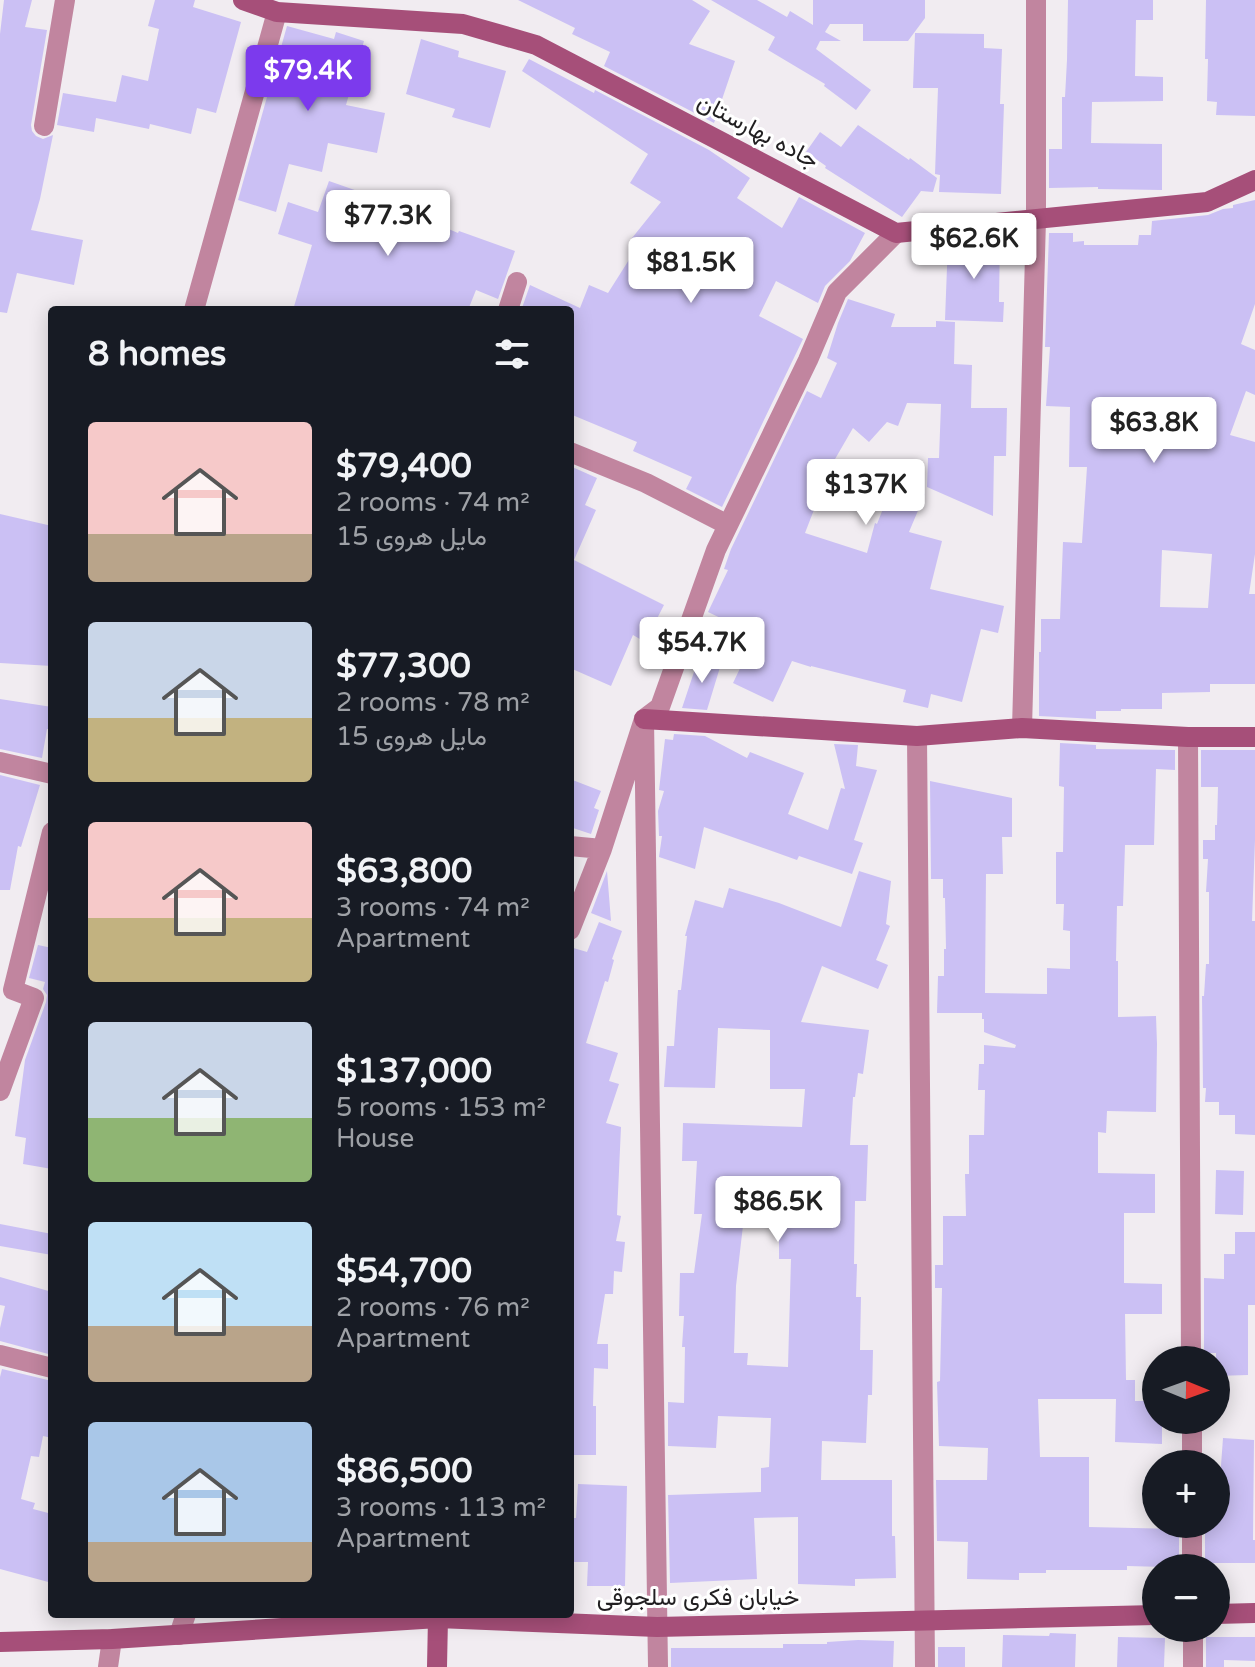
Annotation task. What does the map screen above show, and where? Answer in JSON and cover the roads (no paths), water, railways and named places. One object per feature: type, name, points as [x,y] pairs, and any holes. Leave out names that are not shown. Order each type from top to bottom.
[{"type":"street","points":[[44,126],[65,0]]},
{"type":"street","name":"جاده بهارستان","points":[[243,0],[277,12],[463,24],[536,45],[896,233]]},
{"type":"street","points":[[1022,728],[1036,219],[1036,0]]},
{"type":"street","points":[[195,306],[277,12]]},
{"type":"street","points":[[574,920],[602,849],[644,719],[660,707],[716,550],[808,360],[837,292],[896,233],[1207,202],[1255,180]]},
{"type":"street","points":[[509,306],[517,282]]},
{"type":"street","points":[[574,454],[646,483],[728,525]]},
{"type":"street","points":[[644,719],[917,736],[1022,728],[1188,737],[1255,737]]},
{"type":"street","points":[[644,719],[658,1667]]},
{"type":"street","points":[[917,736],[925,1667]]},
{"type":"street","points":[[1188,737],[1191,1346]]},
{"type":"street","points":[[0,762],[48,773]]},
{"type":"street","points":[[0,1091],[43,1001],[7,990],[48,846]]},
{"type":"street","points":[[574,846],[602,849]]},
{"type":"street","points":[[0,1355],[48,1367]]},
{"type":"street","points":[[1230,1614],[1255,1613]]},
{"type":"street","name":"خیابان فکری سلجوقی","points":[[478,1618],[657,1627],[1142,1615]]},
{"type":"street","points":[[179,1635],[185,1618]]},
{"type":"street","name":"خیابان فکری سلجوقی","points":[[0,1642],[112,1639],[411,1618]]},
{"type":"street","points":[[437,1667],[438,1618]]},
{"type":"street","points":[[108,1667],[112,1639]]},
{"type":"street","points":[[1193,1642],[1193,1667]]}]
